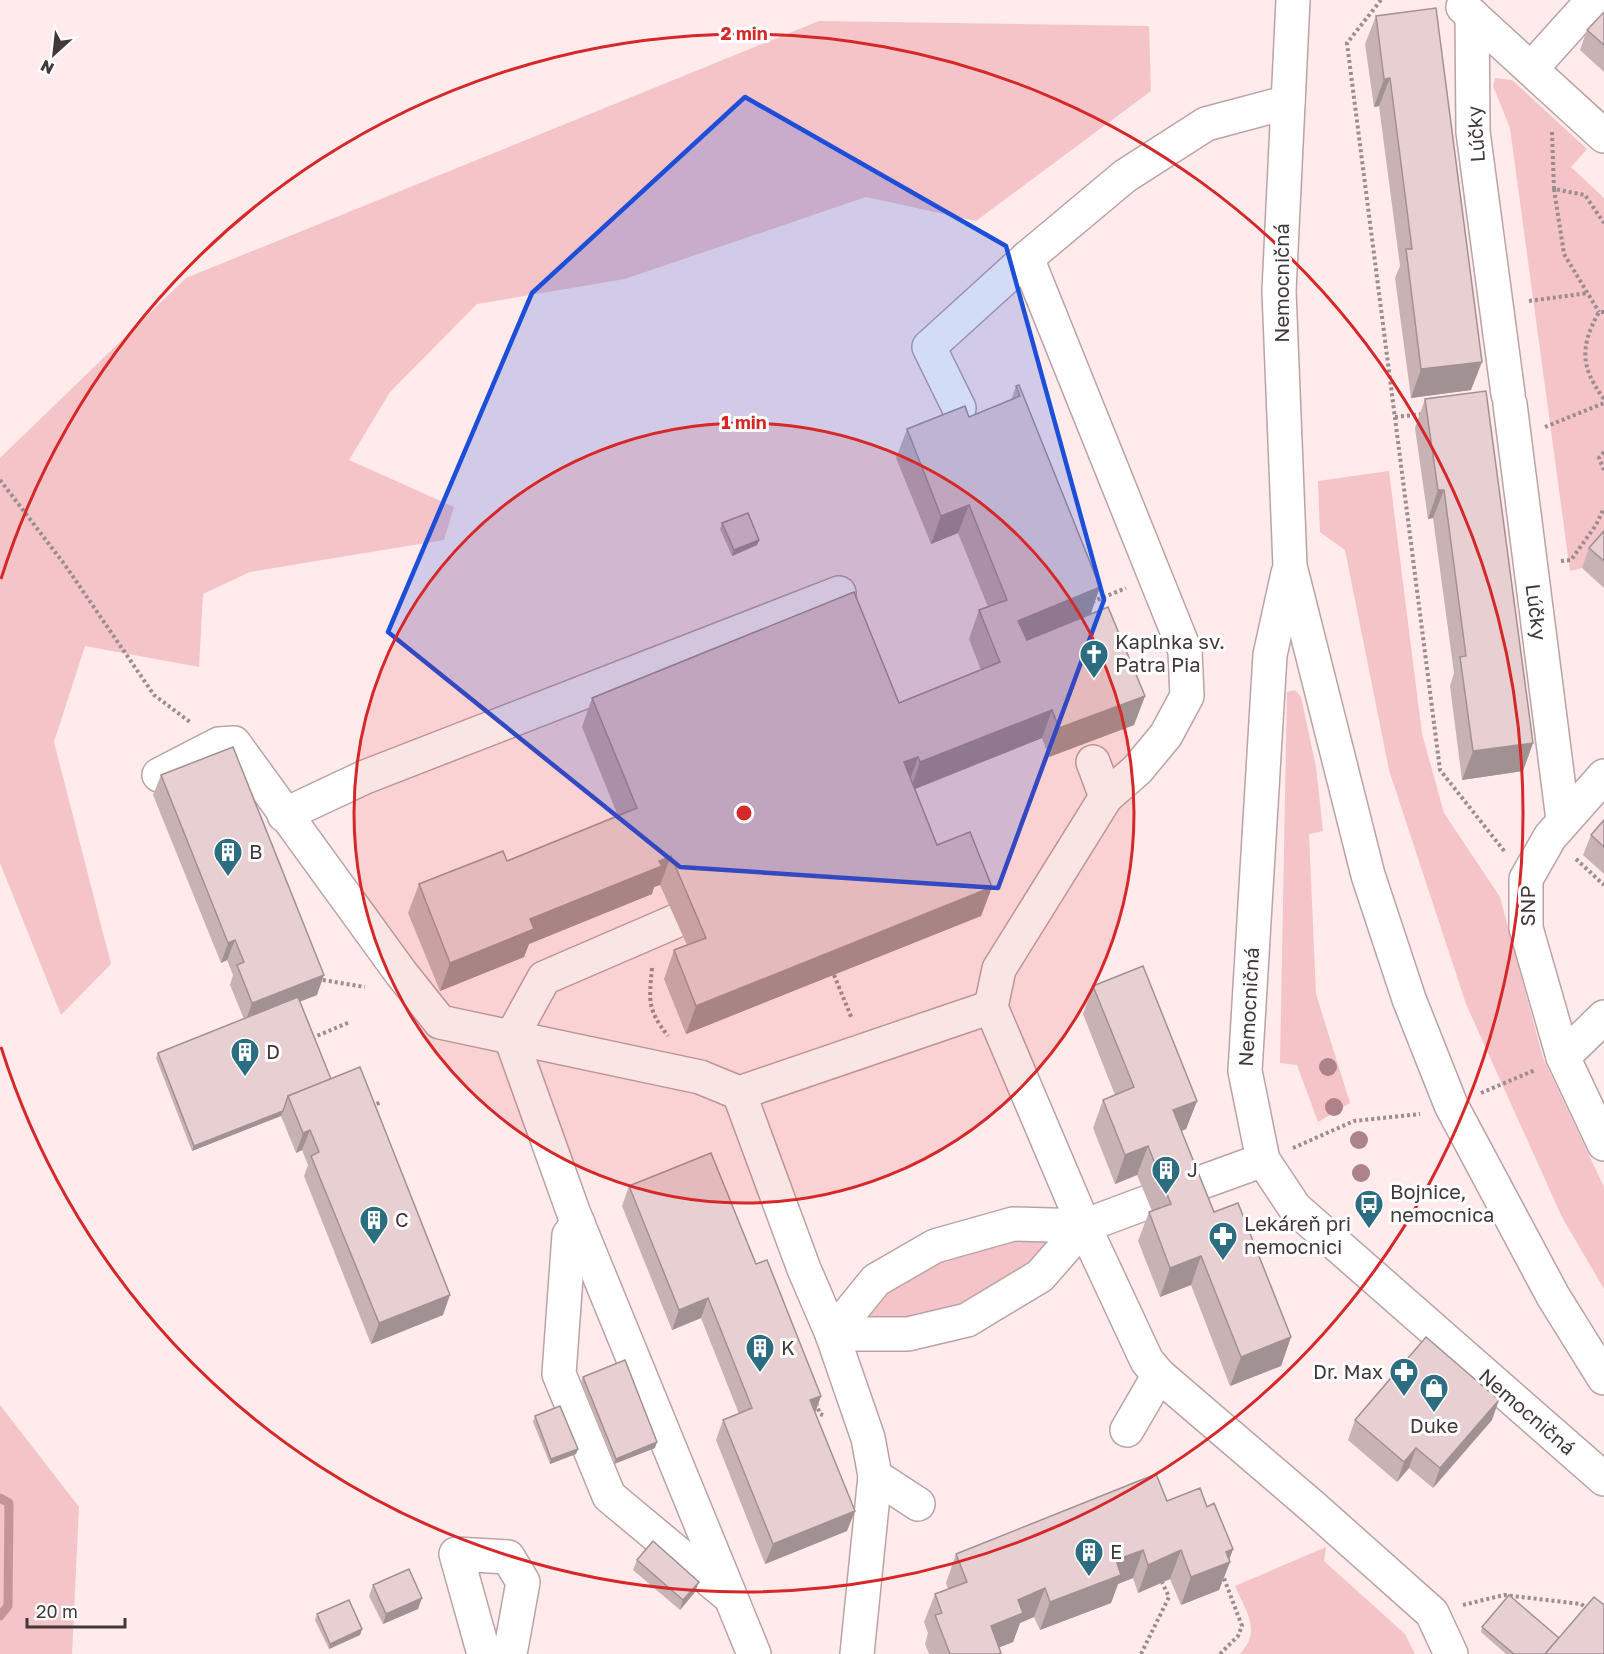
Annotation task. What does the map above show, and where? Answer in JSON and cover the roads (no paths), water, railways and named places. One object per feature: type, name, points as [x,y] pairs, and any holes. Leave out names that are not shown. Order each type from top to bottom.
[{"type":"street","name":"Nemocničná","points":[[1293,0],[1279,291],[1290,566],[1368,875],[1409,999],[1451,1105],[1553,1296],[1604,1378]]},
{"type":"street","points":[[1540,77],[1593,0]]},
{"type":"street","name":"Lúčky","points":[[1464,8],[1604,135]]},
{"type":"street","name":"Lúčky","points":[[1464,8],[1473,132],[1514,440],[1557,828]]},
{"type":"street","points":[[959,408],[929,347],[1027,258],[1125,176],[1206,124],[1288,102]]},
{"type":"street","points":[[1027,258],[1185,651],[1187,696],[1166,735],[1137,770],[1106,797],[999,969],[991,1007],[1084,1226],[1147,1361],[1159,1376],[1313,1507],[1432,1613],[1451,1654]]},
{"type":"street","name":"Nemocničná","points":[[1290,566],[1270,655],[1245,1071],[1263,1160],[1295,1208],[1604,1479]]},
{"type":"street","points":[[284,814],[365,777],[839,593]]},
{"type":"street","points":[[159,775],[219,744],[234,743],[401,973],[440,1022],[700,1077],[739,1093],[991,1007]]},
{"type":"street","points":[[1093,762],[1106,797]]},
{"type":"street","name":"SNP","points":[[1604,776],[1557,828],[1526,879],[1526,928],[1563,1057],[1604,1144]]},
{"type":"street","points":[[667,925],[544,978],[511,1038],[578,1223],[754,1654]]},
{"type":"street","points":[[1563,1057],[1604,1017]]},
{"type":"street","points":[[739,1093],[804,1269],[832,1334],[868,1438],[875,1476],[857,1654]]},
{"type":"street","points":[[1183,1190],[1263,1160]]},
{"type":"street","points":[[832,1334],[876,1280],[935,1246],[1013,1224],[1084,1226],[1148,1202]]},
{"type":"street","points":[[578,1223],[569,1235],[559,1374],[609,1496],[732,1598]]},
{"type":"street","points":[[832,1334],[908,1334],[967,1320],[1040,1276],[1084,1226]]},
{"type":"street","points":[[1127,1430],[1159,1376]]},
{"type":"street","points":[[875,1476],[918,1504]]},
{"type":"street","points":[[484,1654],[456,1554],[508,1557],[523,1582],[510,1654]]},
{"type":"waterway","points":[[0,1498],[9,1503],[8,1606],[0,1616]]},
{"type":"place","name":"Kaplnka sv. Patra Pia","points":[[1094,680]]},
{"type":"place","name":"B","points":[[228,878]]},
{"type":"place","name":"D","points":[[245,1078]]},
{"type":"place","name":"J","points":[[1166,1196]]},
{"type":"place","name":"Bojnice, nemocnica","points":[[1369,1230]]},
{"type":"place","name":"C","points":[[374,1246]]},
{"type":"place","name":"Lekáreň pri nemocnici","points":[[1223,1262]]},
{"type":"place","name":"K","points":[[760,1374]]},
{"type":"place","name":"Dr. Max","points":[[1404,1398]]},
{"type":"place","name":"Duke","points":[[1434,1414]]},
{"type":"place","name":"E","points":[[1089,1578]]}]
